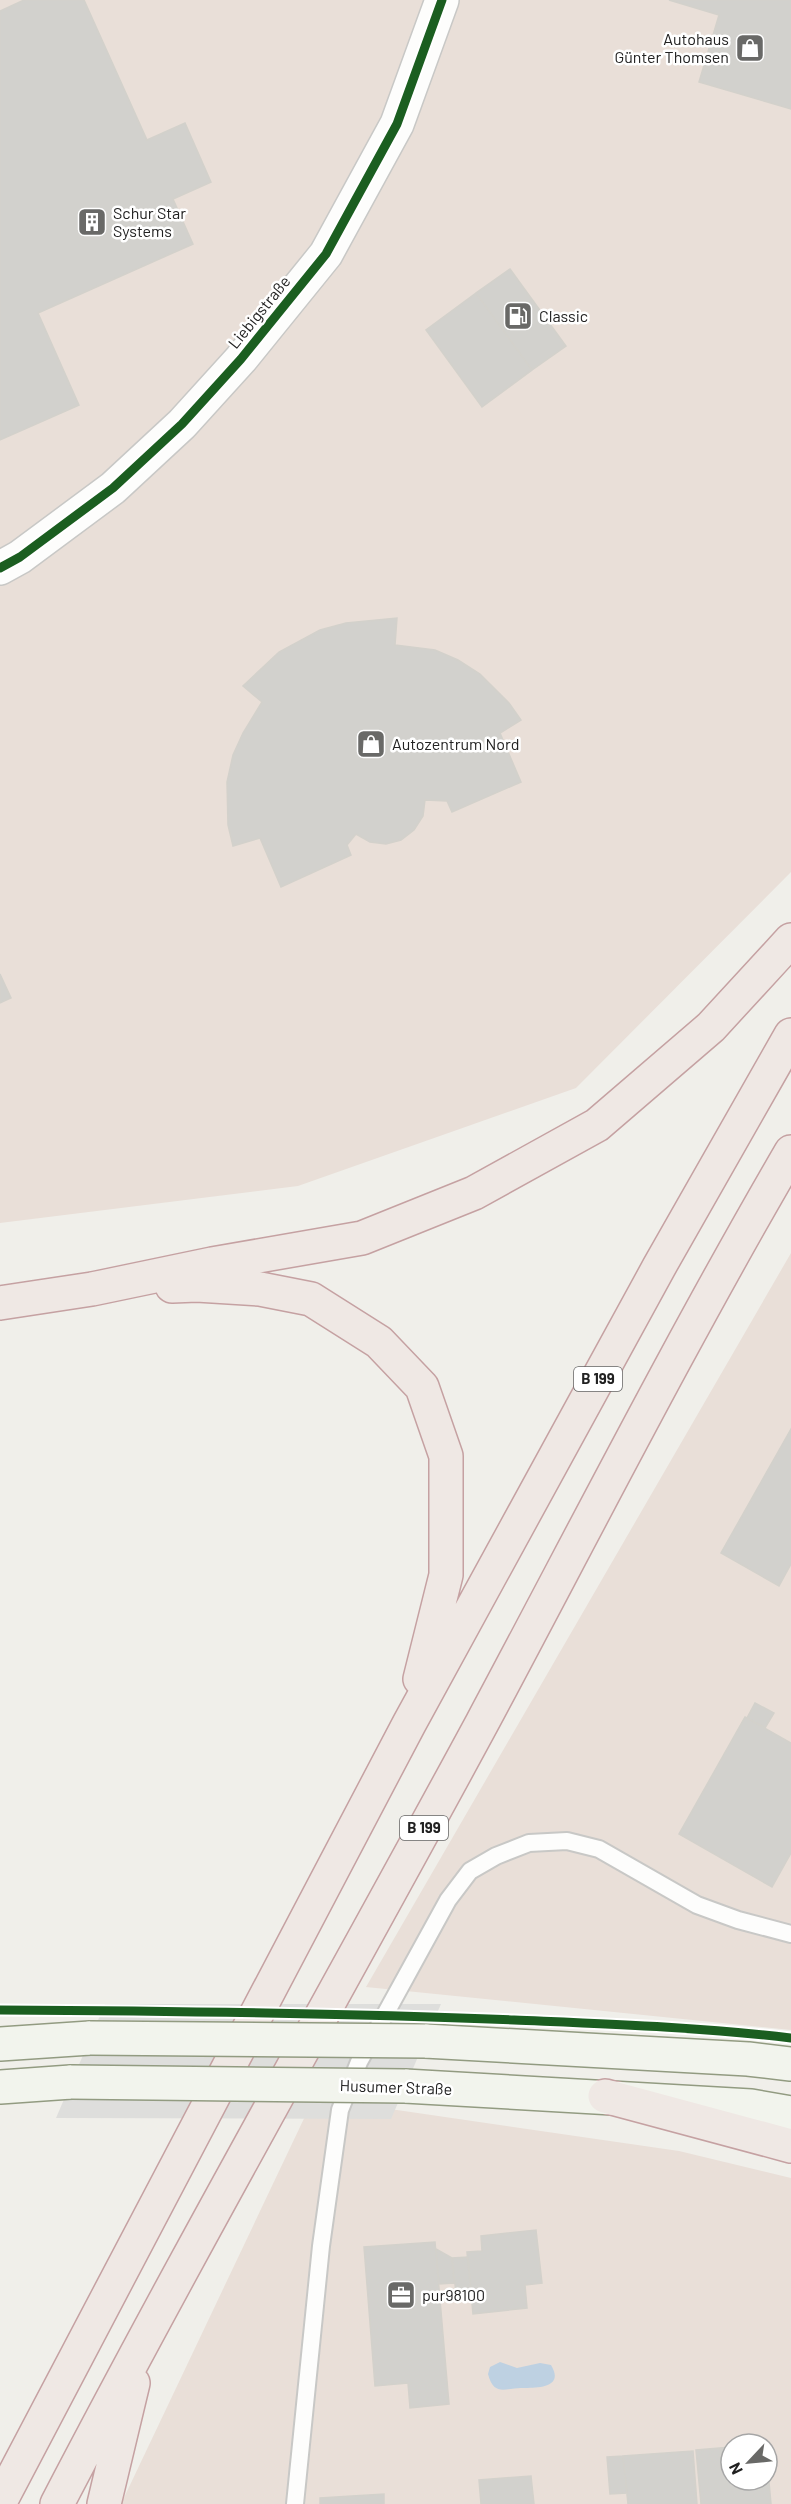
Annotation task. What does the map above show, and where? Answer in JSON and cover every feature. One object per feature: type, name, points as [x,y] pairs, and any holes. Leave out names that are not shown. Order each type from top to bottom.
[{"type":"highway","points":[[0,1303],[93,1289],[212,1264],[362,1238],[474,1193],[597,1125],[711,1028],[791,940]]},
{"type":"highway","name":"B 199","points":[[0,2502],[409,1724],[659,1267],[791,1035]]},
{"type":"highway","name":"B 199","points":[[57,2504],[146,2333],[481,1724],[719,1275],[791,1152]]},
{"type":"highway","points":[[93,1289],[197,1285],[260,1289],[311,1299],[379,1342],[422,1387],[446,1456],[446,1575],[409,1724]]},
{"type":"highway","points":[[605,2097],[791,2145]]},
{"type":"highway","points":[[104,2504],[146,2333]]},
{"type":"main road","points":[[0,2044],[90,2038],[425,2041],[748,2059],[791,2064]]},
{"type":"main road","name":"Husumer Straße","points":[[0,2087],[71,2082],[405,2086],[752,2106],[791,2113]]},
{"type":"street","name":"Liebigstraße","points":[[0,568],[20,557],[113,488],[182,423],[241,358],[326,254],[397,124],[442,0]]},
{"type":"lane","points":[[295,2504],[321,2246],[340,2110],[359,2062],[448,1900],[470,1871],[496,1856],[529,1843],[567,1841],[599,1849],[697,1905],[738,1920],[791,1934]]},
{"type":"shaded area","points":[[0,0],[791,0],[791,872],[576,1088],[298,1186],[0,1223]]},
{"type":"shaded area","points":[[791,1253],[791,2030],[366,1987]]},
{"type":"shaded area","points":[[309,2108],[397,2110],[679,2151],[791,2178],[791,2504],[121,2504]]},
{"type":"water","points":[[500,2362],[517,2368],[540,2363],[551,2365],[554,2378],[552,2382],[542,2387],[497,2389],[488,2374],[490,2367]]},
{"type":"pier","points":[[105,2004],[441,2004],[391,2119],[56,2118]]},
{"type":"building","name":"Schur Star Systems","points":[[24,0],[84,0],[147,140],[185,123],[211,182],[173,199],[193,244],[38,313],[79,405],[0,440],[0,11]]},
{"type":"building","name":"Autohaus Günter Thomsen","points":[[669,0],[791,0],[791,109],[699,82],[719,15]]},
{"type":"building","points":[[510,269],[566,346],[532,370],[476,293]]},
{"type":"building","points":[[476,293],[532,370],[482,407],[426,330]]},
{"type":"building","name":"Autozentrum Nord","points":[[397,618],[395,645],[435,650],[458,660],[480,674],[509,703],[521,720],[500,733],[521,782],[452,812],[447,801],[425,800],[423,816],[414,830],[401,840],[386,844],[370,842],[356,834],[347,845],[351,855],[281,887],[260,838],[233,846],[228,825],[227,782],[233,755],[262,702],[243,686],[279,652],[320,630],[346,623]]},
{"type":"building","points":[[0,974],[11,998],[0,1003]]},
{"type":"building","points":[[791,1429],[791,1564],[779,1586],[721,1553]]},
{"type":"building","points":[[755,1703],[774,1713],[765,1728],[747,1718]]},
{"type":"building","points":[[745,1717],[791,1743],[791,1853],[772,1887],[679,1834]]},
{"type":"building","points":[[536,2230],[542,2283],[525,2285],[527,2308],[473,2314],[467,2252],[482,2251],[481,2236]]},
{"type":"building","points":[[435,2242],[449,2404],[410,2408],[408,2383],[375,2386],[364,2247]]},
{"type":"building","points":[[436,2249],[452,2258],[454,2283],[439,2284]]},
{"type":"building","points":[[468,2257],[471,2292],[456,2293],[452,2258]]},
{"type":"building","points":[[719,2448],[719,2492],[770,2492],[771,2504],[701,2504],[696,2450]]},
{"type":"building","points":[[693,2451],[697,2504],[628,2504],[623,2456]]},
{"type":"building","points":[[623,2456],[627,2493],[610,2494],[607,2457]]},
{"type":"building","points":[[531,2476],[534,2504],[481,2504],[479,2480]]},
{"type":"building","points":[[384,2494],[384,2504],[320,2504],[320,2498]]},
{"type":"cycle path","points":[[0,568],[20,557],[113,488],[182,424],[241,359],[326,254],[397,124],[442,0]]},
{"type":"cycle path","points":[[0,2010],[450,2018],[653,2026],[791,2038]]},
{"type":"place","name":"Autohaus Günter Thomsen","points":[[750,48]]},
{"type":"place","name":"Schur Star Systems","points":[[92,222]]},
{"type":"place","name":"Classic","points":[[518,316]]},
{"type":"place","name":"Autozentrum Nord","points":[[371,744]]},
{"type":"place","name":"pur98100","points":[[401,2295]]}]
